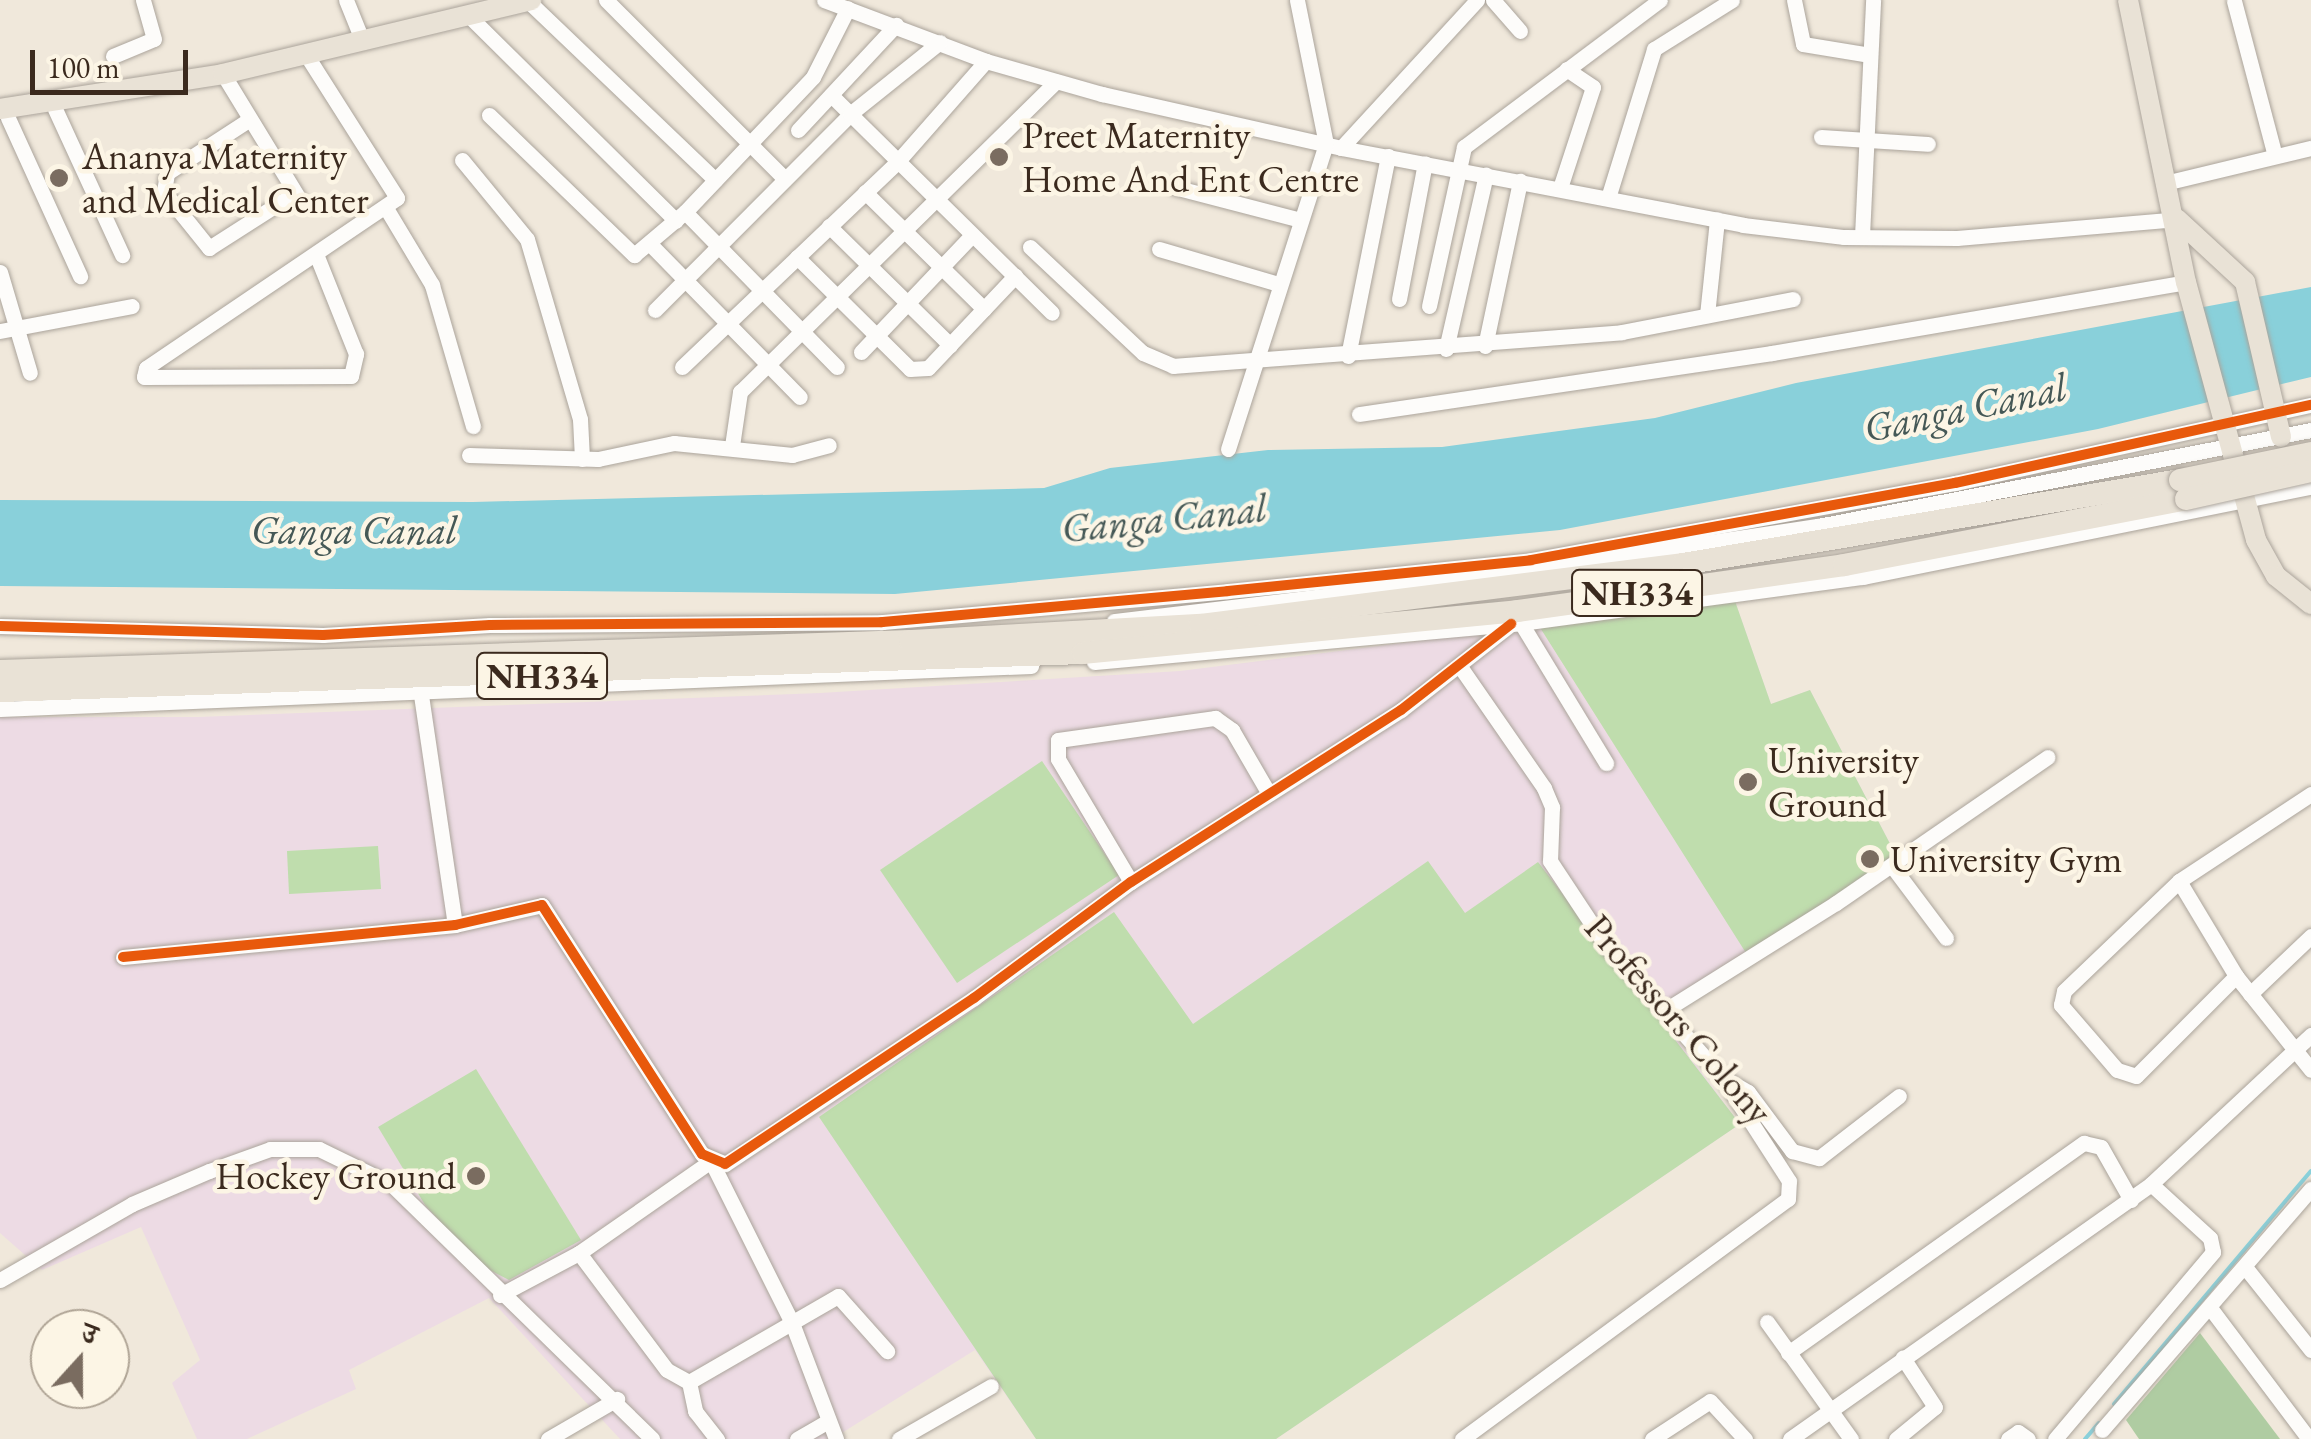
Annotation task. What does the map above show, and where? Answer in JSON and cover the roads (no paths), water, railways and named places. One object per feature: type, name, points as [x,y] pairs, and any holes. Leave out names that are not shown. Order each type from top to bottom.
[{"type":"highway","name":"NH334","points":[[0,691],[1083,653],[1517,611],[1844,565],[2182,489],[2311,452]]},
{"type":"highway","name":"NH334","points":[[0,671],[1071,633],[1486,592],[2311,471]]},
{"type":"main road","points":[[3,115],[54,109],[307,56],[530,0]]},
{"type":"main road","points":[[2128,0],[2178,220],[2189,292],[2245,503],[2266,560],[2311,604]]},
{"type":"main road","points":[[3,115],[215,75]]},
{"type":"main road","points":[[2178,220],[2236,268],[2248,291],[2282,437]]},
{"type":"street","points":[[114,56],[154,39],[143,0]]},
{"type":"street","points":[[346,0],[363,42]]},
{"type":"street","points":[[530,0],[715,180]]},
{"type":"street","points":[[606,0],[785,179]]},
{"type":"street","points":[[824,0],[986,61],[1056,82],[1334,146],[1717,220],[1862,236],[1957,238],[2178,220]]},
{"type":"street","points":[[1297,0],[1334,146]]},
{"type":"street","points":[[1228,449],[1301,220],[1334,146],[1477,0]]},
{"type":"street","points":[[1494,0],[1520,31]]},
{"type":"street","points":[[1429,306],[1459,169],[1470,140],[1660,0]]},
{"type":"street","points":[[1608,198],[1654,48],[1732,0]]},
{"type":"street","points":[[1794,0],[1803,44],[1870,55]]},
{"type":"street","points":[[1862,236],[1873,0]]},
{"type":"street","points":[[2234,2],[2275,156]]},
{"type":"street","points":[[488,114],[626,254],[650,244],[680,217],[813,77],[848,8]]},
{"type":"street","points":[[469,16],[680,217],[718,246],[837,367]]},
{"type":"street","points":[[798,130],[896,26]]},
{"type":"street","points":[[655,310],[850,114],[940,42]]},
{"type":"street","points":[[307,56],[397,195],[386,208],[316,254],[146,368],[144,377],[355,373],[356,354],[316,254]]},
{"type":"street","points":[[682,367],[898,161],[986,61]]},
{"type":"street","points":[[1560,188],[1594,87],[1566,69]]},
{"type":"street","points":[[215,75],[250,118],[298,197],[209,248],[164,192],[167,173],[250,118]]},
{"type":"street","points":[[732,446],[740,392],[933,196],[1056,82]]},
{"type":"street","points":[[831,95],[1052,313]]},
{"type":"street","points":[[54,109],[122,255]]},
{"type":"street","points":[[3,115],[80,276]]},
{"type":"street","points":[[1821,138],[1928,144]]},
{"type":"street","points":[[2169,182],[2311,148]]},
{"type":"street","points":[[1348,356],[1388,156]]},
{"type":"street","points":[[462,160],[527,239],[573,391],[582,459]]},
{"type":"street","points":[[1399,300],[1424,163]]},
{"type":"street","points":[[1446,348],[1486,175]]},
{"type":"street","points":[[1485,346],[1520,181]]},
{"type":"street","points":[[1174,187],[1301,220]]},
{"type":"street","points":[[864,192],[984,309]]},
{"type":"street","points":[[386,208],[432,285],[473,426]]},
{"type":"street","points":[[1706,314],[1717,220]]},
{"type":"street","points":[[829,226],[950,345]]},
{"type":"street","points":[[861,352],[972,234]]},
{"type":"street","points":[[650,244],[800,396]]},
{"type":"street","points":[[1030,247],[1158,362],[1256,364],[1485,346],[1622,332],[1793,299]]},
{"type":"street","points":[[1158,249],[1280,284]]},
{"type":"street","points":[[796,258],[910,369],[928,368],[1014,276]]},
{"type":"street","points":[[2,281],[20,326],[30,373]]},
{"type":"street","points":[[1359,414],[2189,292]]},
{"type":"street","points":[[0,330],[132,306]]},
{"type":"street","points":[[0,626],[323,635],[490,625],[634,629],[940,617],[1532,560],[2276,408],[2311,405]]},
{"type":"street","points":[[1071,633],[1188,608],[1473,578],[1818,526],[2311,430]]},
{"type":"street","points":[[469,455],[582,459],[674,443],[792,455],[829,445]]},
{"type":"street","points":[[0,709],[421,695],[1196,657],[1516,624],[1863,578],[2311,487]]},
{"type":"street","points":[[500,1295],[579,1254],[711,1161],[738,1158],[1131,882],[1461,668],[1516,624]]},
{"type":"street","points":[[1516,624],[1606,763]]},
{"type":"street","name":"Professors Colony","points":[[1461,668],[1548,797],[1552,866],[1623,966],[1666,1009],[1722,1077],[1748,1092],[1792,1151],[1810,1160],[1899,1096]]},
{"type":"street","points":[[421,695],[454,925]]},
{"type":"street","points":[[1131,882],[1058,759],[1058,740],[1215,718],[1232,730],[1268,792]]},
{"type":"street","points":[[1666,1009],[1892,866],[2048,757]]},
{"type":"street","points":[[2236,976],[2136,1076],[2117,1070],[2060,1005],[2064,991],[2179,881],[2311,794]]},
{"type":"street","points":[[1892,866],[1946,938]]},
{"type":"street","points":[[2179,881],[2236,976],[2311,1070]]},
{"type":"street","points":[[123,957],[454,925],[542,905],[711,1161],[792,1323],[826,1422],[836,1439]]},
{"type":"street","points":[[2250,994],[2311,936]]},
{"type":"street","points":[[1790,1439],[2131,1200],[2311,1035]]},
{"type":"street","points":[[1462,1439],[1788,1199],[1790,1181],[1722,1077]]},
{"type":"street","points":[[1788,1353],[2084,1142],[2101,1147],[2131,1200]]},
{"type":"street","points":[[0,1280],[132,1204],[209,1170],[298,1145],[391,1184],[500,1295],[618,1400],[652,1439]]},
{"type":"street","points":[[2055,1439],[2213,1252],[2210,1238],[2151,1184]]},
{"type":"street","points":[[2102,1436],[2311,1189]]},
{"type":"street","points":[[579,1254],[667,1370],[689,1382],[696,1411],[717,1439]]},
{"type":"street","points":[[2245,1267],[2311,1350]]},
{"type":"street","points":[[689,1382],[842,1297],[887,1351]]},
{"type":"street","points":[[2211,1308],[2308,1439]]},
{"type":"street","points":[[1767,1322],[1851,1439]]},
{"type":"street","points":[[1896,1439],[1935,1407],[1903,1358]]},
{"type":"street","points":[[898,1439],[992,1386]]},
{"type":"street","points":[[548,1439],[618,1400]]},
{"type":"street","points":[[1652,1439],[1710,1401],[1745,1439]]},
{"type":"street","points":[[797,1439],[826,1422]]},
{"type":"street","points":[[2008,1439],[2018,1432],[2028,1439]]},
{"type":"water","name":"Ganga Canal","points":[[2311,287],[2311,377],[2098,429],[1560,530],[895,594],[0,586],[0,500],[473,502],[1044,488],[1110,468],[1268,450],[1442,447],[1655,418],[1796,383]]},
{"type":"waterway","points":[[2114,1404],[2311,1171]]},
{"type":"waterway","points":[[2085,1439],[2099,1423]]},
{"type":"place","name":"Preet Maternity Home And Ent Centre","points":[[999,157]]},
{"type":"place","name":"Ananya Maternity and Medical Center","points":[[59,178]]},
{"type":"place","name":"University Ground","points":[[1748,782]]},
{"type":"place","name":"University Gym","points":[[1870,859]]},
{"type":"place","name":"Hockey Ground","points":[[476,1176]]}]
